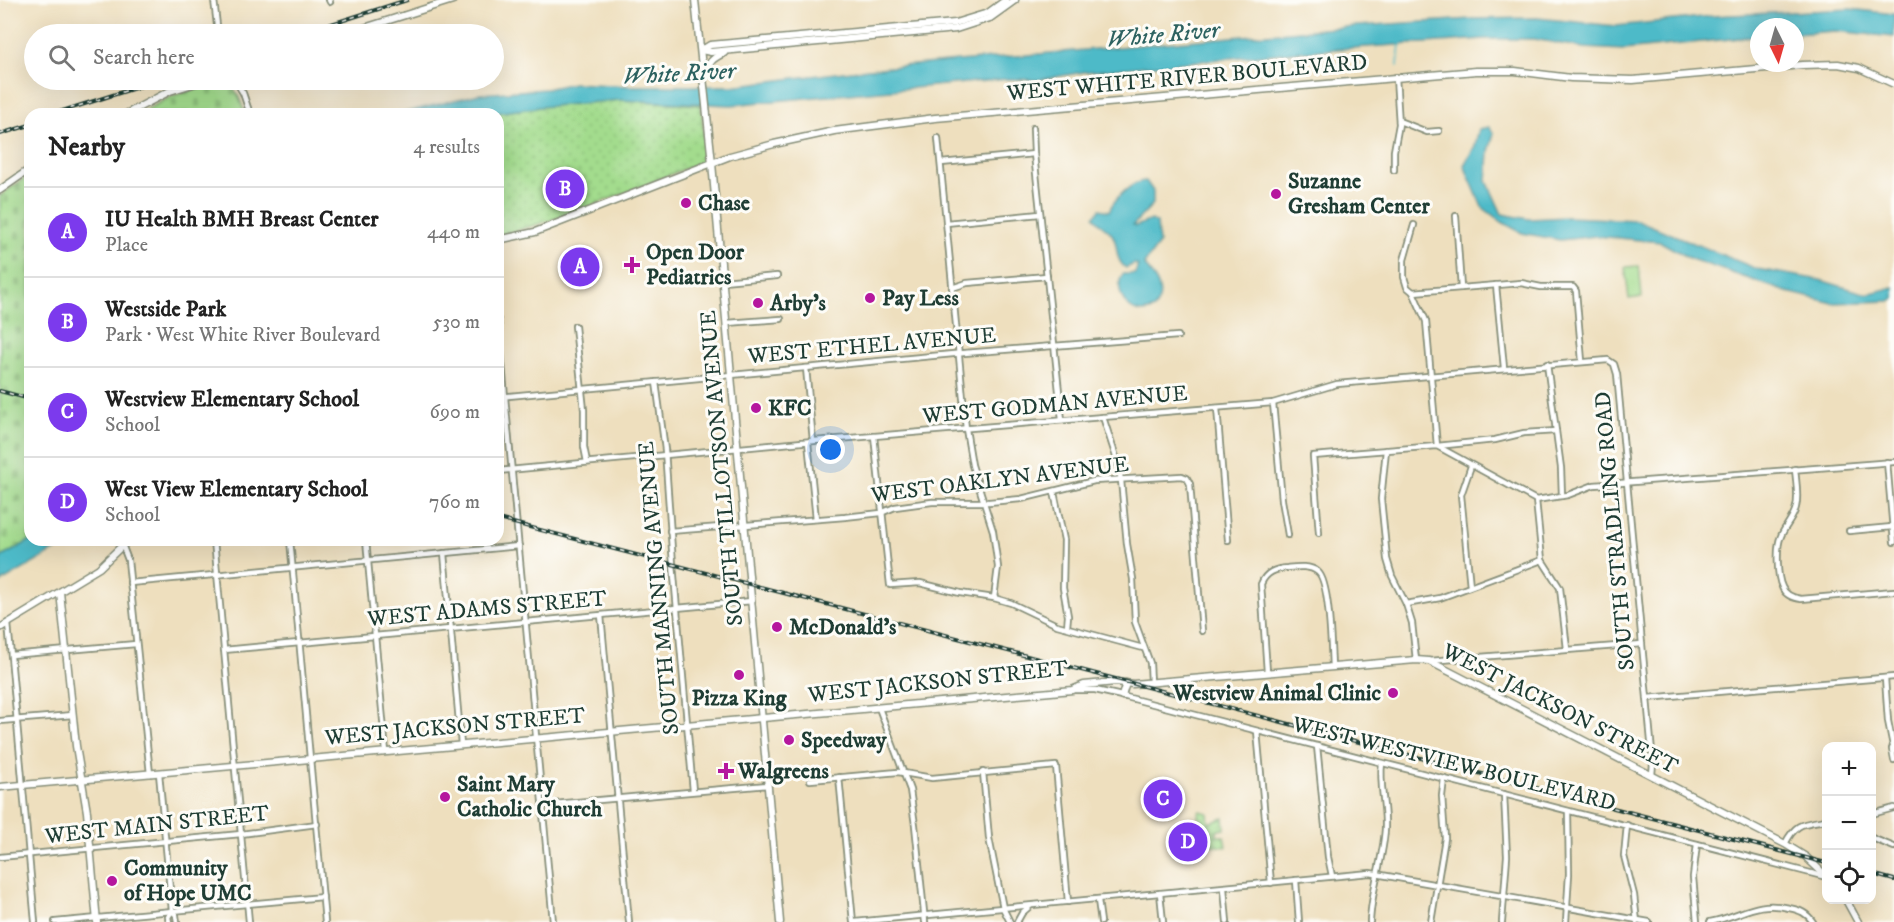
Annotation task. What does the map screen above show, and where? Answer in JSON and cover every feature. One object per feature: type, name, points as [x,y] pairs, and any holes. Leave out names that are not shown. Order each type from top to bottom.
[{"type":"main road","points":[[377,24],[453,0]]},
{"type":"main road","points":[[695,0],[705,69]]},
{"type":"main road","points":[[701,50],[710,45],[955,23],[988,13],[1006,0]]},
{"type":"main road","points":[[701,50],[711,52],[956,29],[990,18],[1015,0]]},
{"type":"main road","points":[[705,69],[714,57],[732,49]]},
{"type":"main road","name":"WEST WHITE RIVER BOULEVARD","points":[[504,239],[553,225],[712,163],[774,144],[834,130],[935,118],[1476,71],[1634,80],[1802,65],[1838,64],[1876,74],[1894,84]]},
{"type":"main road","name":"SOUTH TILLOTSON AVENUE","points":[[705,69],[704,79],[780,922]]},
{"type":"main road","points":[[138,108],[176,90]]},
{"type":"main road","points":[[0,190],[24,173]]},
{"type":"main road","points":[[0,628],[99,568],[123,547]]},
{"type":"main road","points":[[60,592],[73,715],[86,796],[97,920]]},
{"type":"main road","name":"WEST JACKSON STREET","points":[[0,788],[1072,690],[1084,685],[1116,682],[1151,682],[1416,660],[1429,661],[1785,844],[1806,857],[1822,872]]},
{"type":"main road","points":[[1122,696],[1126,683]]},
{"type":"main road","points":[[1848,904],[1858,922]]},
{"type":"street","points":[[214,0],[217,24]]},
{"type":"street","points":[[1394,170],[1394,151],[1399,120],[1396,77]]},
{"type":"street","points":[[241,90],[248,108]]},
{"type":"street","points":[[1399,120],[1427,132],[1439,131]]},
{"type":"street","points":[[1033,128],[1062,420]]},
{"type":"street","points":[[938,138],[966,429],[972,465],[993,531],[998,567],[994,598]]},
{"type":"street","points":[[940,163],[1034,154]]},
{"type":"street","points":[[946,223],[1040,214]]},
{"type":"street","points":[[1456,216],[1461,288]]},
{"type":"street","points":[[1414,225],[1403,270],[1405,282],[1413,292],[1426,321],[1437,446]]},
{"type":"street","points":[[723,281],[777,276]]},
{"type":"street","points":[[952,288],[968,283],[1047,276]]},
{"type":"street","points":[[1413,292],[1521,283],[1541,287],[1573,287],[1576,291],[1582,361]]},
{"type":"street","points":[[1496,285],[1504,368]]},
{"type":"street","points":[[726,323],[781,319]]},
{"type":"street","points":[[574,326],[584,410],[584,447],[588,462]]},
{"type":"street","name":"WEST ETHEL AVENUE","points":[[505,396],[1178,336]]},
{"type":"street","name":"WEST GODMAN AVENUE","points":[[504,471],[811,441],[1273,403],[1334,384],[1604,359],[1611,362]]},
{"type":"street","name":"SOUTH STRADLING ROAD","points":[[1611,362],[1617,374],[1653,763],[1652,775]]},
{"type":"street","points":[[1547,364],[1562,496]]},
{"type":"street","points":[[806,368],[816,519]]},
{"type":"street","name":"SOUTH MANNING AVENUE","points":[[656,382],[665,455],[693,791]]},
{"type":"street","points":[[504,385],[553,922]]},
{"type":"street","points":[[1273,403],[1282,500],[1288,535]]},
{"type":"street","points":[[1217,408],[1228,540]]},
{"type":"street","points":[[1103,417],[1121,480],[1136,604],[1135,622],[1150,663],[1151,682]]},
{"type":"street","points":[[1319,533],[1313,456],[1437,446],[1495,440],[1524,433],[1556,431]]},
{"type":"street","points":[[874,436],[890,585],[920,583],[960,593],[994,598],[1011,603],[1051,623],[1143,648]]},
{"type":"street","points":[[1437,446],[1536,500],[1562,496],[1588,487],[1894,462]]},
{"type":"street","points":[[1386,450],[1382,499],[1387,559],[1414,630],[1416,660]]},
{"type":"street","points":[[1887,462],[1894,542]]},
{"type":"street","points":[[1470,586],[1461,495],[1471,466]]},
{"type":"street","points":[[1795,469],[1797,504],[1794,515],[1780,537],[1777,550],[1781,585],[1786,594],[1801,599],[1894,591]]},
{"type":"street","name":"WEST OAKLYN AVENUE","points":[[670,531],[881,513],[895,507],[932,502],[1021,499],[1094,481],[1180,476],[1186,478],[1190,484],[1202,631]]},
{"type":"street","points":[[1054,492],[1064,540],[1063,588],[1068,616],[1066,627]]},
{"type":"street","points":[[1536,500],[1542,560],[1557,580],[1562,594],[1567,649]]},
{"type":"street","points":[[1849,531],[1892,527]]},
{"type":"street","points":[[215,546],[249,922]]},
{"type":"street","points":[[291,546],[325,922]]},
{"type":"street","points":[[367,546],[386,752]]},
{"type":"street","points":[[130,583],[519,546]]},
{"type":"street","points":[[123,547],[128,560],[150,774]]},
{"type":"street","points":[[444,553],[461,745]]},
{"type":"street","points":[[1406,604],[1440,598],[1542,560]]},
{"type":"street","points":[[1267,672],[1261,587],[1267,575],[1275,570],[1291,568],[1310,568],[1319,572],[1326,587],[1332,667]]},
{"type":"street","name":"WEST ADAMS STREET","points":[[224,650],[752,601]]},
{"type":"street","points":[[601,615],[629,922]]},
{"type":"street","points":[[8,623],[35,922]]},
{"type":"street","points":[[11,655],[136,644]]},
{"type":"street","points":[[1429,661],[1642,644]]},
{"type":"street","points":[[1647,698],[1894,677]]},
{"type":"street","points":[[1886,678],[1894,760]]},
{"type":"street","name":"WEST WESTVIEW BOULEVARD","points":[[1072,690],[1095,690],[1122,696],[1822,876]]},
{"type":"street","points":[[879,708],[905,773],[912,802],[925,922]]},
{"type":"street","points":[[0,722],[73,715]]},
{"type":"street","points":[[1257,731],[1271,883]]},
{"type":"street","points":[[1317,746],[1332,876]]},
{"type":"street","points":[[1370,922],[1385,818],[1381,784],[1382,763]]},
{"type":"street","points":[[810,780],[898,772],[926,778],[1056,766],[1068,902]]},
{"type":"street","points":[[983,772],[989,838],[1003,908],[1010,922]]},
{"type":"street","points":[[159,773],[172,911],[176,915],[177,922]]},
{"type":"street","points":[[839,777],[854,922],[1378,873],[1648,922]]},
{"type":"street","points":[[1431,922],[1445,833],[1442,802],[1444,779]]},
{"type":"street","points":[[543,805],[768,784]]},
{"type":"street","points":[[1502,922],[1507,856],[1504,794]]},
{"type":"street","points":[[1876,813],[1894,808]]},
{"type":"street","points":[[1566,922],[1569,874],[1568,811]]},
{"type":"street","points":[[1785,844],[1797,826],[1822,821]]},
{"type":"street","name":"WEST MAIN STREET","points":[[0,857],[241,834],[317,824]]},
{"type":"street","points":[[1627,825],[1624,856],[1634,895],[1636,921]]},
{"type":"street","points":[[1876,840],[1894,847]]},
{"type":"street","points":[[1697,844],[1693,877],[1697,922]]},
{"type":"street","points":[[1296,880],[1299,922]]},
{"type":"street","points":[[1224,888],[1227,922]]},
{"type":"street","points":[[1160,893],[1163,922]]},
{"type":"street","points":[[55,922],[97,920],[323,897]]},
{"type":"street","points":[[1098,900],[1101,922]]},
{"type":"street","points":[[1710,922],[1770,904],[1801,911],[1813,922]]},
{"type":"street","points":[[1017,922],[1022,912],[1030,906]]},
{"type":"street","points":[[169,922],[168,917],[172,911]]},
{"type":"green space","points":[[192,90],[235,90],[243,108],[149,108],[172,96]]},
{"type":"green space","points":[[620,100],[701,105],[705,151],[702,162],[576,212],[504,233],[504,112]]},
{"type":"green space","points":[[24,178],[24,544],[0,558],[0,196]]},
{"type":"green space","points":[[1639,266],[1642,297],[1629,299],[1625,267]]},
{"type":"green space","points":[[1200,811],[1208,813],[1209,823],[1224,818],[1225,829],[1218,830],[1216,836],[1224,836],[1226,847],[1194,843],[1192,837],[1200,836],[1198,814]]},
{"type":"water","points":[[1850,9],[1894,14],[1894,37],[1835,31],[1804,33],[1804,18],[1750,18],[1750,37],[1624,50],[1584,48],[1534,39],[1484,39],[1294,52],[1084,72],[1038,80],[1008,79],[731,105],[620,100],[504,112],[504,108],[423,108],[479,94],[546,89],[573,83],[631,86],[731,86],[868,69],[1357,26],[1472,19],[1537,18],[1616,26],[1712,16]]},
{"type":"water","points":[[1489,127],[1494,134],[1489,151],[1487,181],[1502,214],[1529,219],[1567,217],[1637,220],[1757,269],[1820,280],[1867,294],[1894,287],[1894,298],[1890,301],[1833,303],[1787,292],[1691,259],[1661,242],[1596,236],[1560,240],[1522,233],[1482,207],[1464,165],[1475,146],[1479,129]]},
{"type":"water","points":[[1146,181],[1153,191],[1153,204],[1133,225],[1151,220],[1157,223],[1159,244],[1144,264],[1158,285],[1160,296],[1154,309],[1145,312],[1130,307],[1121,295],[1120,280],[1123,274],[1135,274],[1138,265],[1134,264],[1126,268],[1122,264],[1114,237],[1094,216],[1100,209],[1109,211],[1124,191],[1135,184]]},
{"type":"water","points":[[24,544],[24,546],[61,546],[0,583],[0,558]]},
{"type":"waterway","points":[[1398,66],[1400,43]]},
{"type":"railway","points":[[331,24],[407,0]]},
{"type":"railway","points":[[72,108],[129,90]]},
{"type":"railway","points":[[0,134],[24,127]]},
{"type":"railway","points":[[0,391],[24,397]]},
{"type":"railway","points":[[504,521],[1822,862]]},
{"type":"railway","points":[[1876,875],[1894,880]]},
{"type":"place","name":"Westside Park","points":[[565,189]]},
{"type":"place","name":"Suzanne Gresham Center","points":[[1276,194]]},
{"type":"place","name":"Chase","points":[[686,203]]},
{"type":"place","name":"Open Door Pediatrics","points":[[632,265]]},
{"type":"place","name":"IU Health BMH Breast Center","points":[[580,267]]},
{"type":"place","name":"Pay Less","points":[[870,298]]},
{"type":"place","name":"Arby's","points":[[758,303]]},
{"type":"place","name":"KFC","points":[[756,408]]},
{"type":"place","name":"McDonald's","points":[[777,627]]},
{"type":"place","name":"Pizza King","points":[[739,675]]},
{"type":"place","name":"Westview Animal Clinic","points":[[1393,693]]},
{"type":"place","name":"Speedway","points":[[789,740]]},
{"type":"place","name":"Walgreens","points":[[726,771]]},
{"type":"place","name":"Saint Mary Catholic Church","points":[[445,797]]},
{"type":"place","name":"Westview Elementary School","points":[[1163,799]]},
{"type":"place","name":"West View Elementary School","points":[[1188,842]]},
{"type":"place","name":"Community of Hope UMC","points":[[112,881]]},
{"type":"water label","name":"White River","points":[[1163,35]]},
{"type":"water label","name":"White River","points":[[679,74]]}]
